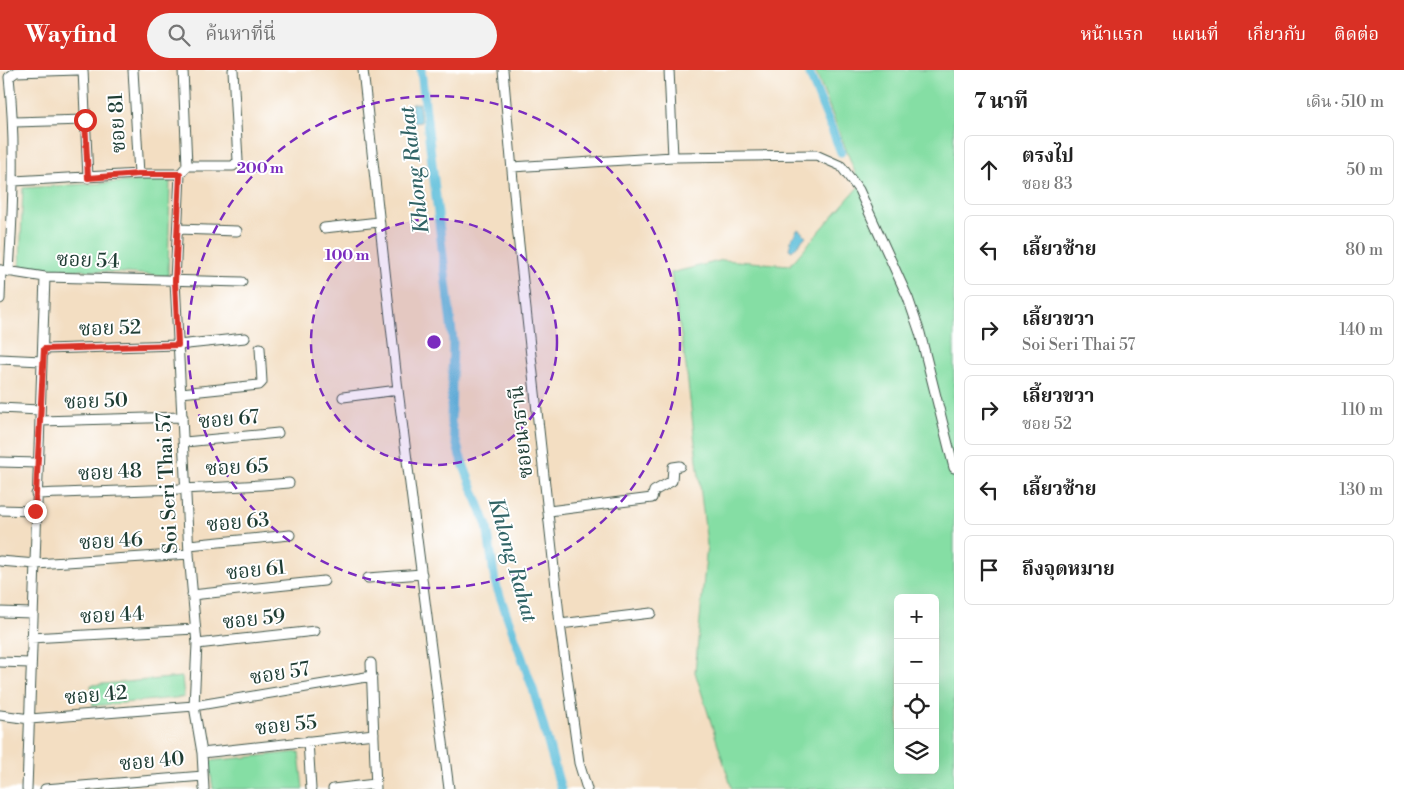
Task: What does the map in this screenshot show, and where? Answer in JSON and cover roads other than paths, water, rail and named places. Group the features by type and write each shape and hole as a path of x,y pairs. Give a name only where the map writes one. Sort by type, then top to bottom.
{"street":[{"path":"0,299 14,181 14,122 9,77 11,74 78,70"},
{"path":"83,70 88,178"},
{"name":"ซอย 81","path":"133,70 138,174"},
{"path":"183,70 188,166"},
{"path":"14,181 138,174 180,174 188,166 233,166 238,161 233,70"},
{"path":"363,70 398,390 449,789"},
{"name":"ซอยนวธานี","path":"503,70 560,624 579,764 587,789"},
{"path":"669,70 673,157"},
{"path":"14,122 85,120"},
{"path":"512,167 673,157 816,155 841,166 859,190 908,298 920,333 954,468"},
{"name":"Soi Seri Thai 57","path":"180,174 175,281 185,442 189,554 197,644 194,706 202,753 204,789"},
{"path":"324,228 379,222"},
{"path":"178,229 237,231"},
{"name":"ซอย 54","path":"3,271 45,277 242,282"},
{"path":"27,789 32,613 36,564 35,511 39,410 44,349 45,277"},
{"name":"ซอย 52","path":"44,349 178,345 245,338"},
{"path":"181,393 259,385 262,382 260,348"},
{"path":"0,359 42,361"},
{"path":"342,397 398,390"},
{"path":"0,408 39,410"},
{"name":"ซอย 50","path":"40,421 183,417"},
{"name":"ซอย 67","path":"185,442 278,434"},
{"path":"0,462 38,463"},
{"path":"549,511 652,498 654,491 672,481 672,467 680,466"},
{"name":"ซอย 65","path":"187,487 231,488 289,483"},
{"name":"ซอย 48","path":"36,494 187,487"},
{"path":"0,510 35,511"},
{"name":"ซอย 63","path":"189,545 290,535"},
{"name":"ซอย 46","path":"0,561 36,564 189,554"},
{"path":"368,578 422,574"},
{"name":"ซอย 61","path":"192,595 324,581"},
{"path":"0,612 32,613"},
{"path":"560,624 651,613"},
{"name":"ซอย 44","path":"31,638 195,629"},
{"name":"ซอย 59","path":"197,644 315,631"},
{"path":"0,662 30,663"},
{"path":"333,789 375,786 371,663"},
{"name":"ซอย 57","path":"194,706 372,676"},
{"name":"ซอย 42","path":"0,715 30,719 194,706"},
{"name":"ซอย 55","path":"202,753 374,734"},
{"path":"308,741 311,789"},
{"name":"ซอย 40","path":"45,789 203,776"}],"water":[{"path":"419,103 421,122 413,123 411,104"},
{"path":"798,229 806,236 792,251 789,249 792,238"}],"waterway":[{"name":"Khlong Rahat","path":"421,70 453,341 451,423 460,456 487,526 495,582 533,689 561,789"},
{"path":"808,70 841,152"}]}
